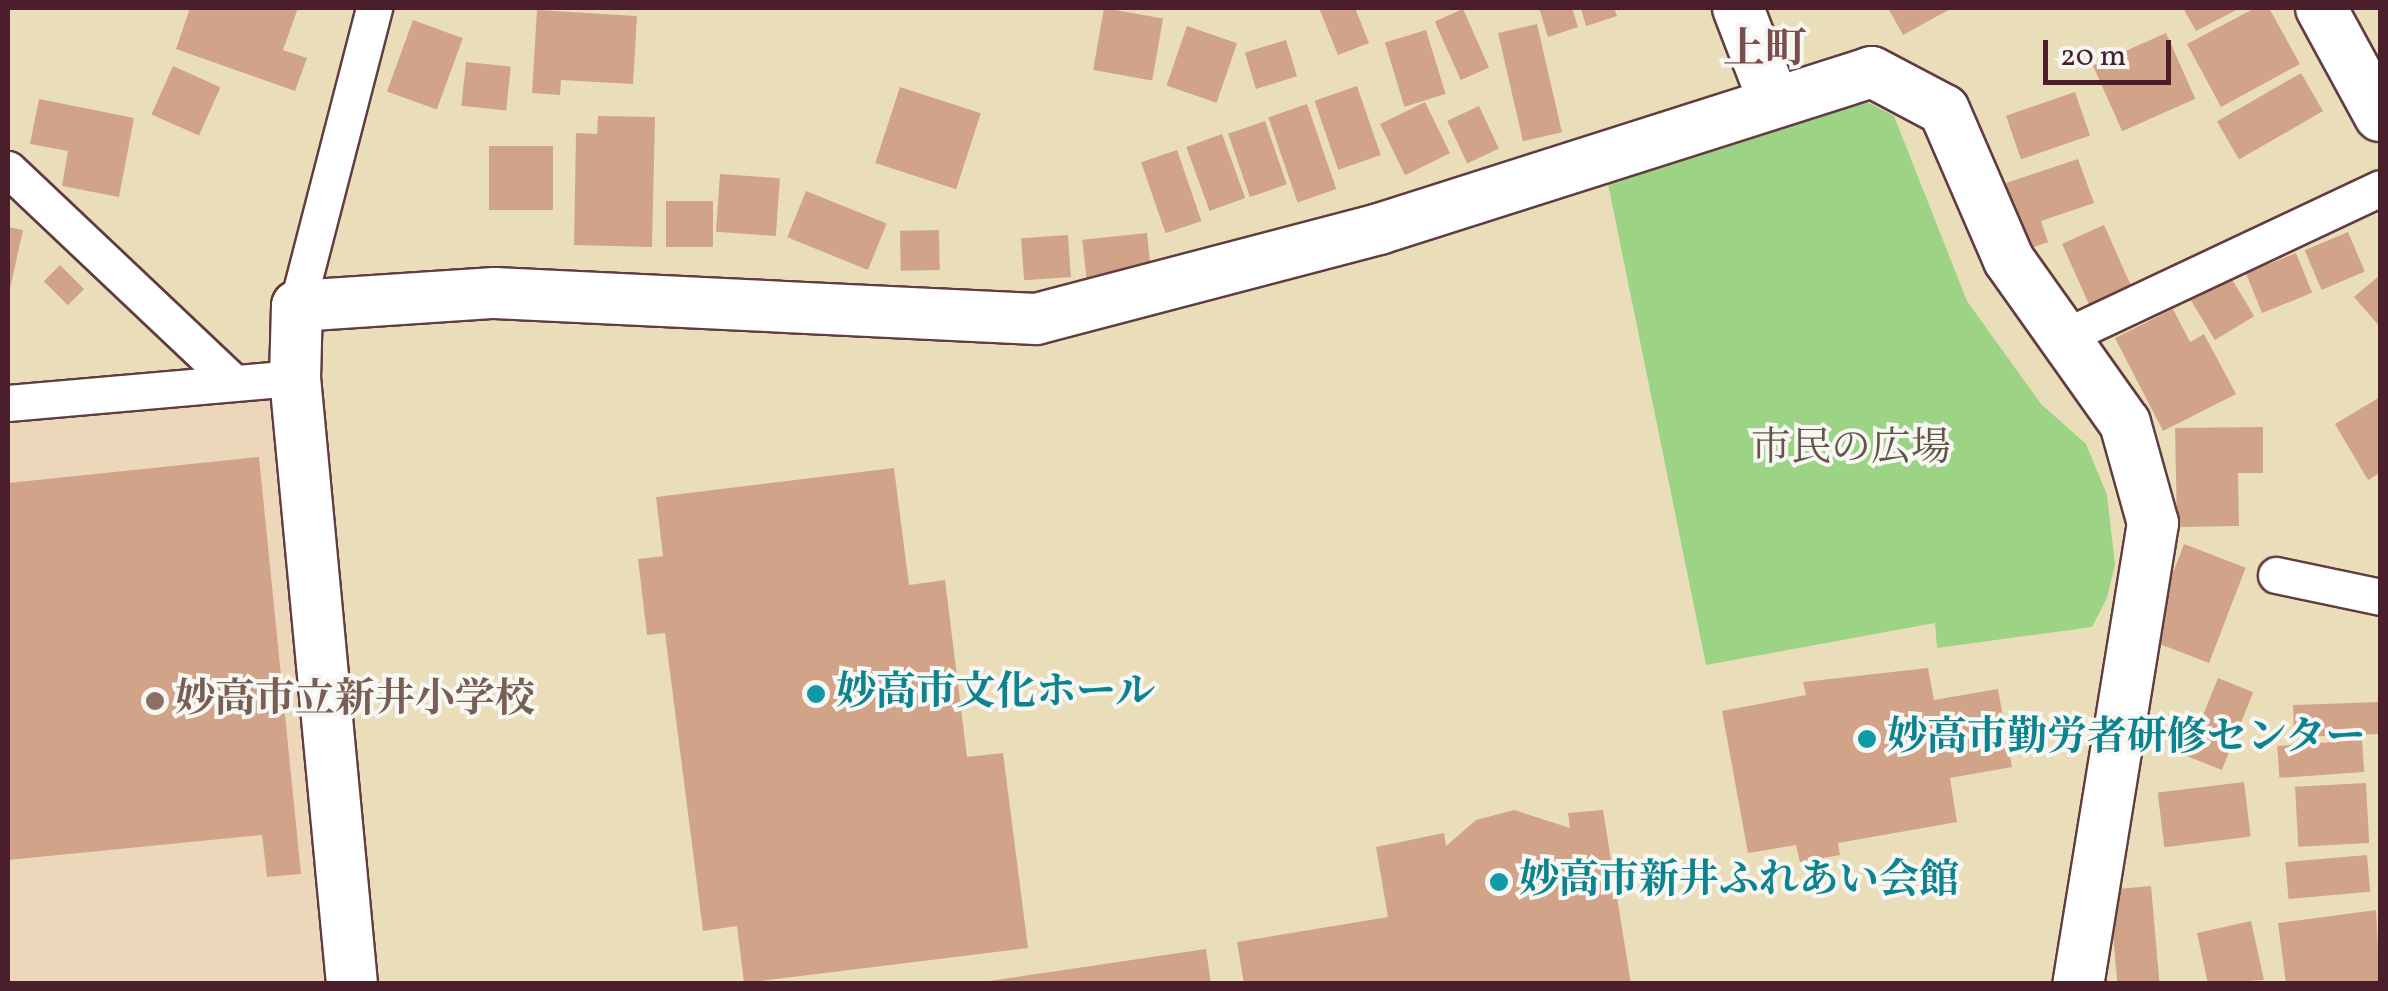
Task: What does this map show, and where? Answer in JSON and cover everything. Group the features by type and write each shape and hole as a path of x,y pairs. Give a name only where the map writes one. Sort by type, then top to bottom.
{"street":[{"path":"352,984 295,378 297,306 374,8"},
{"path":"1738,8 1773,100"},
{"path":"2322,8 2380,116"},
{"path":"297,306 495,293 1036,319 1379,229 1773,100 1872,72 1944,110 2009,260 2125,423 2154,523 2078,984"},
{"path":"8,169 234,384"},
{"path":"2064,337 2380,188"},
{"path":"8,403 295,378"},
{"path":"2276,575 2380,597"}],"shaded area":[{"name":"妙高市立新井小学校","path":"273,393 330,983 8,984 8,418"}],"green space":[{"name":"市民の広場","path":"1863,100 1894,116 1967,301 2041,404 2086,444 2107,495 2115,564 2107,598 2092,627 1937,648 1935,623 1706,665 1606,174"}],"building":[{"path":"190,8 298,8 283,50 307,58 295,91 176,49"},
{"path":"1104,8 1163,18 1152,80 1093,70"},
{"path":"1319,8 1355,8 1369,43 1338,55"},
{"path":"1539,8 1572,8 1578,27 1548,37"},
{"path":"1581,8 1614,8 1617,16 1586,26"},
{"path":"1888,8 1952,8 1903,35"},
{"path":"2183,8 2240,8 2196,31"},
{"path":"2255,8 2269,8 2300,64 2221,107 2187,44"},
{"path":"1463,9 1489,67 1461,80 1435,22"},
{"path":"537,10 637,16 633,84 561,80 560,95 532,93"},
{"path":"413,20 463,38 437,110 387,91"},
{"path":"1537,24 1562,132 1523,141 1498,33"},
{"path":"1187,26 1237,43 1217,103 1166,86"},
{"path":"1426,30 1446,94 1404,107 1385,43"},
{"path":"2166,33 2195,99 2122,131 2093,66"},
{"path":"1286,40 1297,76 1256,89 1245,53"},
{"path":"466,62 511,67 506,110 461,106"},
{"path":"173,66 221,87 199,136 151,114"},
{"path":"2301,73 2323,111 2239,160 2217,122"},
{"path":"1357,86 1381,155 1338,170 1314,101"},
{"path":"900,87 981,113 956,189 875,163"},
{"path":"2075,92 2090,135 2021,159 2006,116"},
{"path":"39,99 134,118 119,197 62,186 68,151 30,144"},
{"path":"1425,102 1450,153 1405,175 1380,124"},
{"path":"1307,104 1336,189 1298,202 1268,117"},
{"path":"1479,106 1499,149 1467,163 1447,121"},
{"path":"598,116 655,117 652,247 574,245 576,133 597,134"},
{"path":"1265,121 1287,184 1250,197 1228,134"},
{"path":"1222,134 1245,198 1210,211 1186,147"},
{"path":"489,146 553,146 553,210 489,210"},
{"path":"1177,150 1201,221 1165,233 1141,162"},
{"path":"2078,159 2094,203 2041,221 2048,242 2020,252 2006,183"},
{"path":"720,174 780,178 776,236 716,232"},
{"path":"806,191 887,224 868,270 787,237"},
{"path":"666,201 713,201 713,247 666,247"},
{"path":"2104,225 2132,289 2090,308 2062,244"},
{"path":"8,227 23,230 9,293 8,293"},
{"path":"939,230 940,270 901,271 900,231"},
{"path":"2348,232 2365,272 2322,290 2305,250"},
{"path":"1147,233 1151,272 1086,279 1082,240"},
{"path":"1068,235 1071,277 1024,280 1021,238"},
{"path":"2296,253 2312,293 2262,313 2246,273"},
{"path":"60,265 84,289 68,305 44,281"},
{"path":"2380,275 2380,327 2354,297"},
{"path":"2230,276 2254,316 2215,340 2191,300"},
{"path":"2173,309 2190,342 2204,334 2236,394 2163,431 2115,338"},
{"path":"2380,397 2380,473 2368,480 2335,424"},
{"path":"2263,427 2263,473 2238,473 2239,526 2177,527 2175,428"},
{"name":"妙高市立新井小学校","path":"259,457 301,874 267,877 262,835 8,860 8,483"},
{"name":"妙高市文化ホール","path":"894,468 909,585 945,580 967,757 1003,753 1028,948 744,983 737,926 703,931 665,633 647,635 638,559 663,556 656,497"},
{"path":"2184,544 2246,568 2209,663 2147,639"},
{"name":"妙高市勤労者研修センター","path":"1928,668 1934,700 1998,689 2012,767 1950,778 1957,822 1838,843 1840,855 1800,862 1796,845 1748,853 1722,711 1806,695 1803,682"},
{"path":"2218,678 2253,692 2222,770 2187,756"},
{"path":"2378,702 2379,734 2294,737 2293,705"},
{"path":"2362,740 2364,772 2279,778 2277,746"},
{"path":"2244,782 2251,837 2164,847 2158,793"},
{"path":"2366,783 2369,843 2298,847 2295,787"},
{"name":"妙高市新井ふれあい会館","path":"1514,810 1570,828 1568,813 1603,810 1631,984 1244,984 1237,942 1388,917 1376,847 1444,833 1446,846 1476,820"},
{"path":"2367,855 2370,892 2289,899 2285,862"},
{"path":"2151,886 2160,984 2117,984 2109,890"},
{"path":"2376,910 2380,984 2286,984 2278,923"},
{"path":"2251,921 2264,980 2208,984 2197,933"},
{"path":"1206,949 1211,984 989,984 989,981"}],"place":[{"name":"妙高市文化ホール","path":"816,694"},
{"name":"妙高市立新井小学校","path":"155,701"},
{"name":"妙高市勤労者研修センター","path":"1867,739"},
{"name":"妙高市新井ふれあい会館","path":"1499,882"}],"district":[{"name":"上町","path":"1765,52"}]}
